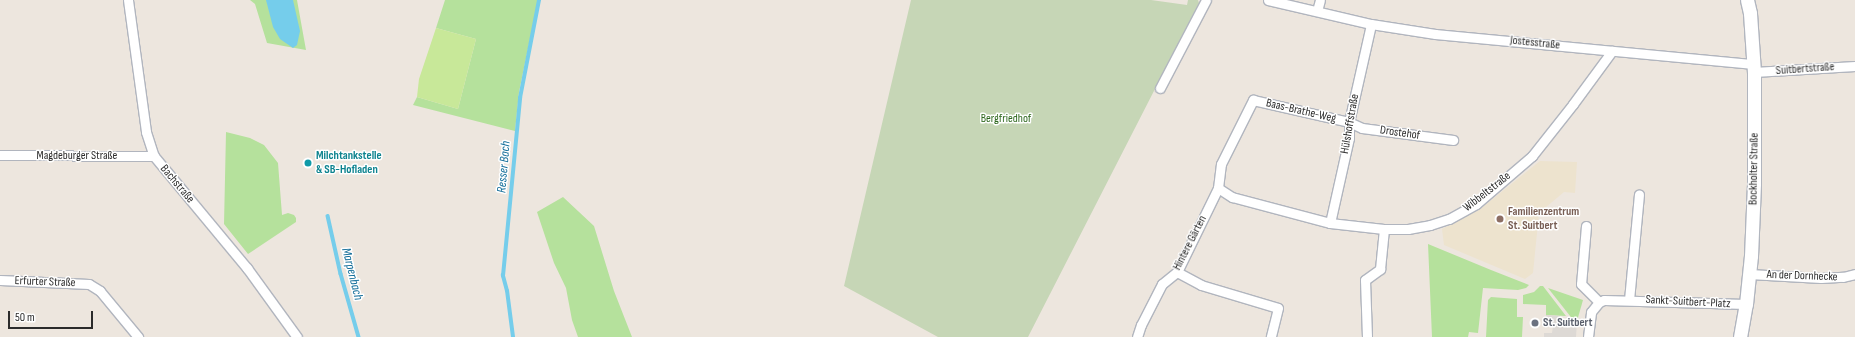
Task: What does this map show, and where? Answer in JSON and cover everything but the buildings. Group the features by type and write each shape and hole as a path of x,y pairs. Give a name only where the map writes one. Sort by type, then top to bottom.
{"street":[{"name":"Bachstraße","path":"128,0 146,132 154,156 247,268 297,337"},
{"path":"1160,88 1206,0"},
{"name":"Jostesstraße","path":"1268,0 1371,24 1435,34 1612,51 1754,68"},
{"path":"1317,11 1320,0"},
{"name":"Bockholter Straße","path":"1740,337 1746,304 1749,274 1754,183 1754,68 1750,13 1747,0"},
{"name":"Hülshoffstraße","path":"1330,223 1349,138 1349,122 1371,24"},
{"name":"Wibbeltstraße","path":"1218,188 1232,197 1330,223 1384,229 1408,229 1430,225 1449,219 1476,204 1532,156 1612,51"},
{"name":"Suitbertstraße","path":"1754,68 1855,66"},
{"name":"Baas-Brathe-Weg","path":"1218,188 1221,164 1253,100 1349,122"},
{"name":"Drostehof","path":"1349,122 1362,128 1453,140"},
{"name":"Magdeburger Straße","path":"0,155 154,156"},
{"name":"Hintere Gärten","path":"1137,337 1141,325 1162,284 1177,272 1218,188"},
{"name":"Sankt-Suitbert-Platz","path":"1629,300 1639,194"},
{"path":"1586,226 1581,284 1593,298 1599,302 1589,318 1588,337"},
{"path":"1367,337 1365,280 1380,269 1384,229"},
{"path":"1177,272 1201,285 1278,308 1271,337"},
{"name":"An der Dornhecke","path":"1749,274 1821,278 1843,278 1855,274"},
{"name":"Erfurter Straße","path":"0,280 89,284 100,291 138,337"},
{"name":"Sankt-Suitbert-Platz","path":"1599,302 1612,299 1746,304"}],"shaded area":[{"name":"Familienzentrum St. Suitbert","path":"1540,161 1577,162 1575,193 1564,192 1539,213 1533,273 1525,279 1444,245 1442,229 1479,210"},
{"path":"1546,315 1560,316 1560,320 1577,321 1576,337 1544,337 1544,333 1552,333 1553,326 1544,325"}],"green space":[{"path":"250,0 297,0 306,50 267,43 255,4"},
{"path":"445,0 538,0 519,92 515,131 413,105 417,97 458,109 476,39 436,28"},
{"name":"Bergfriedhof","path":"911,0 1151,0 1187,5 1188,0 1198,0 1199,3 1028,337 938,337 844,286"},
{"path":"436,28 476,39 458,109 417,97 419,79"},
{"path":"226,132 250,138 264,145 278,163 282,215 288,213 294,215 296,218 296,222 248,254 224,224"},
{"path":"563,197 594,226 614,291 632,337 578,337 572,320 566,288 554,263 537,212"},
{"path":"1428,244 1529,285 1526,288 1518,290 1483,288 1478,333 1469,332 1468,337 1432,337"},
{"path":"1540,286 1543,286 1566,316 1546,315 1546,305 1523,304 1523,295 1534,292"},
{"path":"1548,288 1583,300 1577,321 1574,321"},
{"path":"1491,297 1517,299 1517,317 1523,317 1522,337 1486,337 1488,300"}],"water":[{"path":"266,0 293,0 300,31 297,45 293,48 280,39 273,27"}],"waterway":[{"name":"Resser Bach","path":"513,337 507,291 503,276 520,98 539,0"},
{"name":"Marpenbach","path":"328,216 341,274 359,337"}],"place":[{"name":"Milchtankstelle & SB-Hofladen","path":"308,163"},
{"name":"Familienzentrum St. Suitbert","path":"1500,219"},
{"name":"St. Suitbert","path":"1535,323"}]}
